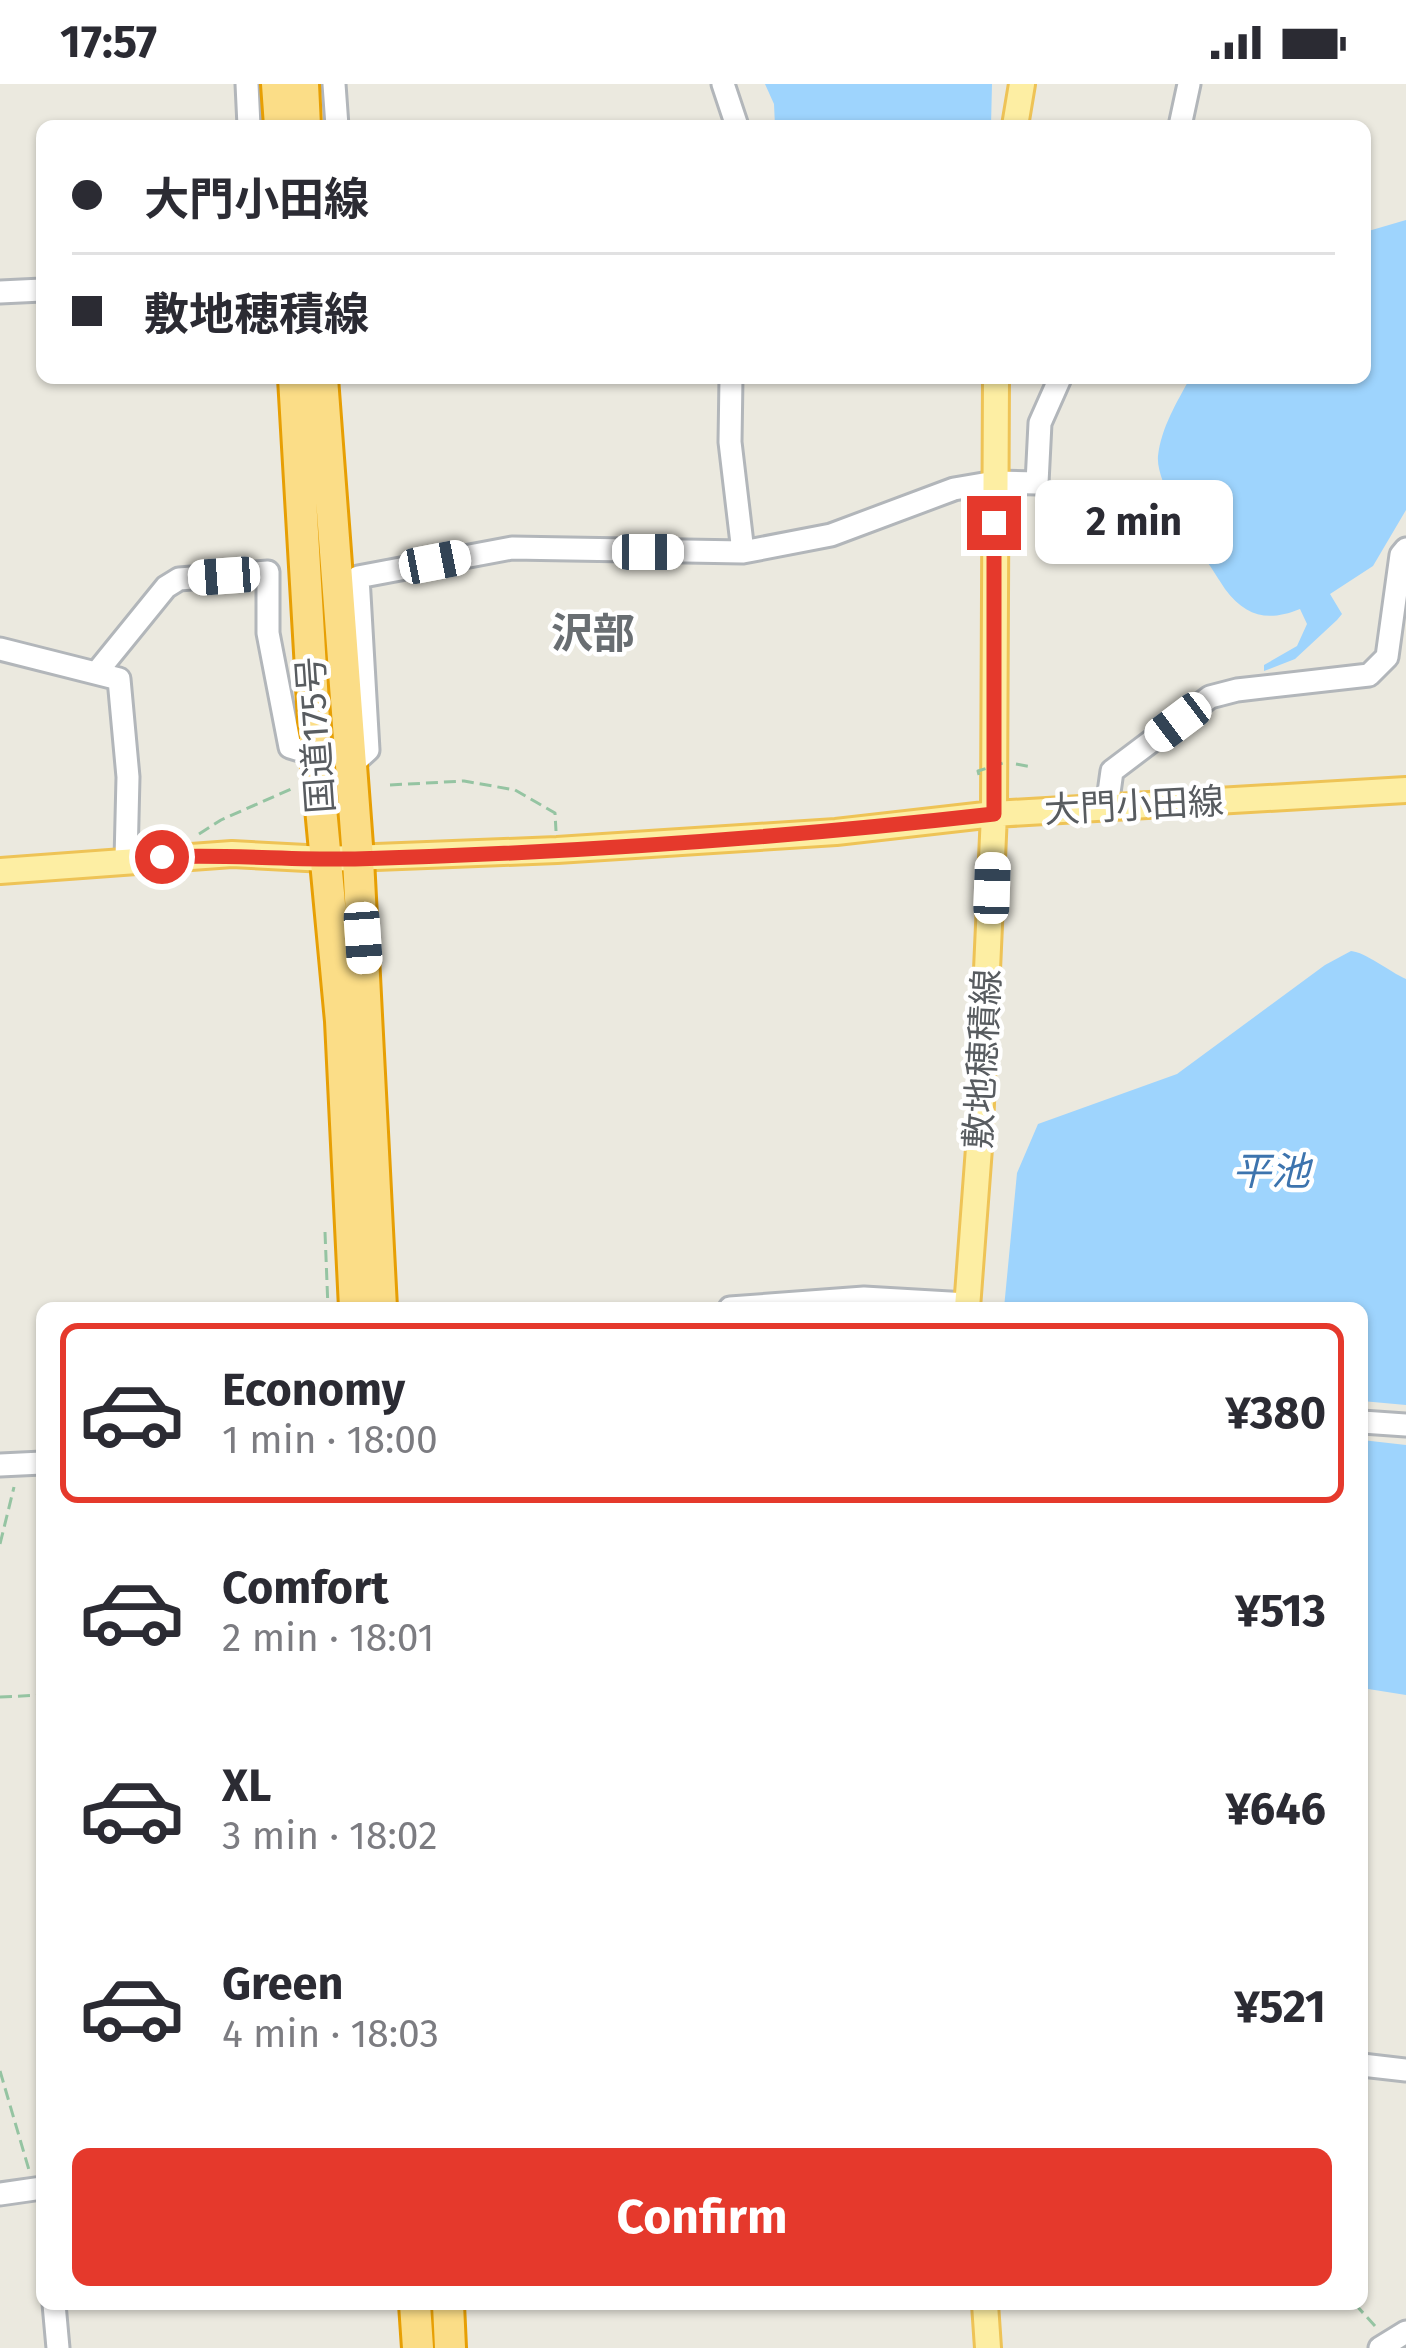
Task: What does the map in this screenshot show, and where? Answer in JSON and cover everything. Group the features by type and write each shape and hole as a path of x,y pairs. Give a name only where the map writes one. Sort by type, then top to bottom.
{"highway":[{"path":"277,84 280,120"},
{"path":"303,84 305,120"},
{"name":"国道175号","path":"294,384 316,754 341,1021 355,1302"},
{"name":"国道175号","path":"322,384 358,859 381,1302"},
{"path":"415,2310 418,2348"},
{"path":"448,2310 450,2348"}],"main road":[{"path":"1016,120 1022,84"},
{"name":"敷地穂積線","path":"967,1302 994,814 996,384"},
{"name":"大門小田線","path":"0,872 232,854 358,859 557,850 836,832 994,814 1406,790"},
{"path":"985,2310 988,2348"}],"street":[{"path":"247,84 249,120"},
{"path":"334,84 337,120"},
{"path":"723,84 735,120"},
{"path":"1181,120 1189,84"},
{"path":"0,292 36,290"},
{"path":"731,384 730,442 742,552"},
{"path":"349,767 368,750 358,577 512,548 742,552 831,535 954,488 1037,483 1040,423 1057,384"},
{"path":"1106,807 1112,771 1210,698 1237,690 1369,676 1387,657 1401,555 1406,549"},
{"path":"97,672 130,627 179,579 268,572 268,633 290,747 316,754"},
{"path":"0,649 119,679 128,777 127,860"},
{"path":"810,1302 864,1298 916,1302"},
{"path":"1368,1422 1406,1425"},
{"path":"1368,2066 1406,2070"},
{"path":"0,2194 36,2189"},
{"path":"55,2310 58,2348"}],"path":[{"path":"979,775 978,771 1006,762 1032,767"},
{"path":"390,785 464,781 515,790 555,813 557,850"},
{"path":"201,832 291,789"},
{"path":"0,1544 14,1491 7,1464"},
{"path":"0,1697 36,1694"},
{"path":"0,2071 36,2186"},
{"path":"1361,2310 1391,2340"}],"water":[{"path":"765,84 992,84 991,120 775,120"},
{"path":"1406,220 1406,510 1373,566 1330,594 1342,614 1337,620 1295,659 1264,671 1264,665 1297,646 1307,624 1300,609 1258,614 1241,606 1225,589 1165,486 1158,456 1162,435 1187,384 1371,384 1371,230"},
{"name":"平池","path":"1351,951 1406,979 1406,1405 1368,1402 1368,1302 1005,1302 1017,1173 1038,1124 1177,1074"},
{"path":"1368,1441 1406,1445 1406,1695 1368,1689"}],"district":[{"name":"沢部","path":"593,634"}],"route":[{"path":"162,857 232,854 358,859 557,850 836,832 994,814 994,523"}]}
